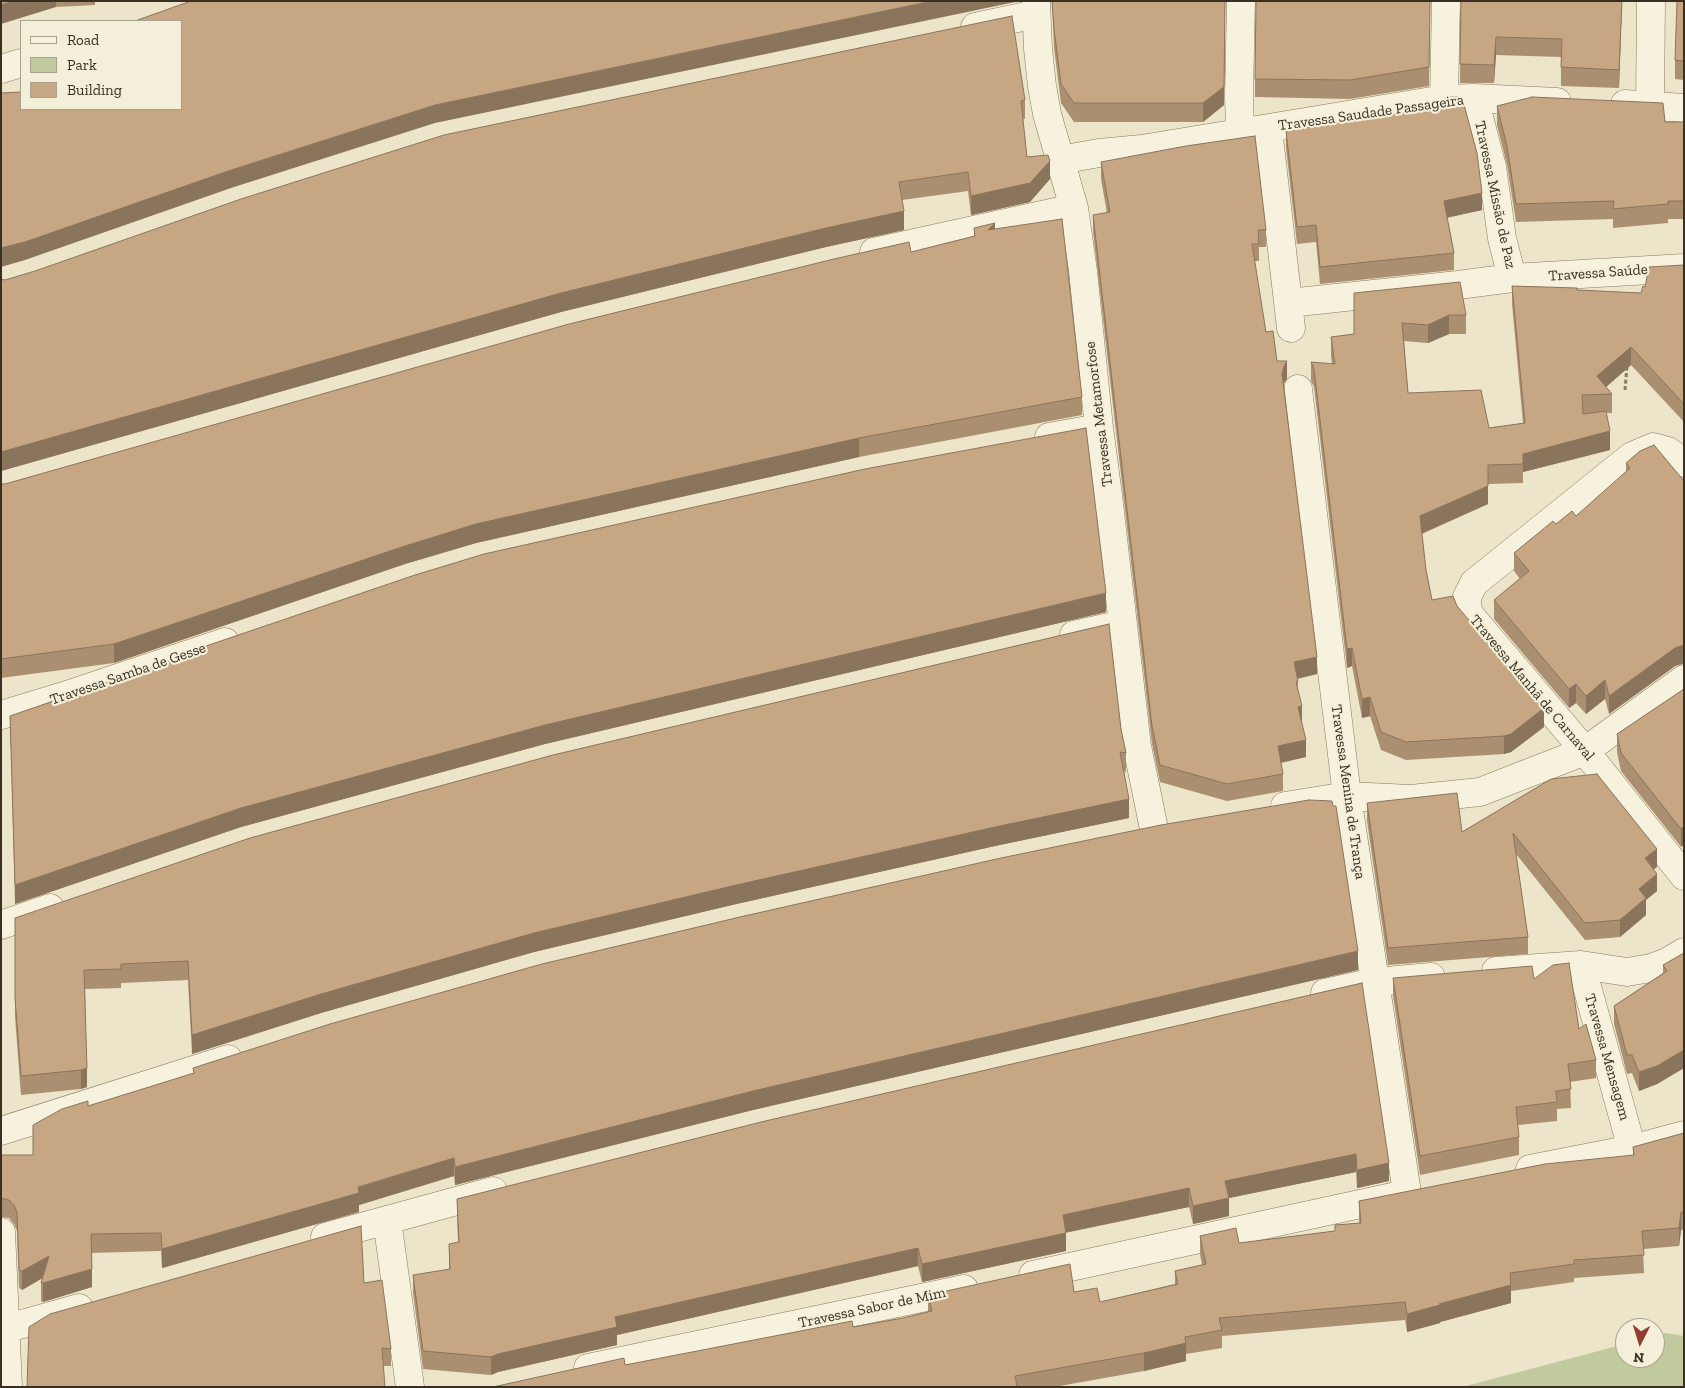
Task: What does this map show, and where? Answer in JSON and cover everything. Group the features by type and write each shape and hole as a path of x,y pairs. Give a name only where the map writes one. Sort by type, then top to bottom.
{"street":[{"path":"1240,134 1241,1"},
{"path":"1444,100 1446,1"},
{"path":"1650,105 1651,1"},
{"path":"948,33 1036,8"},
{"name":"Travessa Metamorfose","path":"1036,8 1042,86 1047,114 1074,208 1083,270 1145,831 1182,824"},
{"path":"1,69 20,63"},
{"name":"Travessa Saudade Passageira","path":"1060,160 1240,134 1444,100 1474,98 1684,108"},
{"name":"Travessa Missão de Paz","path":"1268,129 1290,316 1441,287 1512,278 1502,238 1492,167 1474,98"},
{"path":"850,258 1074,208"},
{"name":"Travessa Saúde","path":"1512,278 1684,268"},
{"name":"Travessa Menina de Trança","path":"1013,1279 1417,1191 1376,982 1347,796 1298,389"},
{"path":"1023,442 1099,428"},
{"name":"Travessa Manhã de Carnaval","path":"1684,463 1668,451 1653,447 1632,456 1474,583 1467,597 1466,605 1469,614 1585,751 1684,876"},
{"path":"1055,640 1123,624"},
{"name":"Travessa Samba de Gesse","path":"1,715 64,696 250,633"},
{"path":"1257,811 1347,796 1411,799 1480,792 1585,751 1684,679"},
{"path":"1,925 76,899"},
{"path":"1298,1000 1376,982 1460,974 1581,965 1627,972 1651,968 1667,962 1684,952"},
{"name":"Travessa Mensagem","path":"1581,965 1632,1149"},
{"path":"1,1131 249,1052"},
{"path":"1505,1174 1632,1149 1684,1136"},
{"path":"306,1243 519,1185"},
{"path":"387,1220 410,1387"},
{"path":"1,1232 3,1330 8,1387"},
{"name":"Travessa Sabor de Mim","path":"569,1372 984,1285"},
{"path":"3,1330 100,1302"}],"path":[{"path":"1625,390 1627,360"}],"green space":[{"path":"1665,1333 1684,1336 1684,1387 1462,1387 1615,1347 1615,1368 1665,1368"}],"building":[{"path":"1,1 13,1 1,5"},
{"path":"191,1 932,1 435,105 231,170 25,242 1,248 1,93 20,92 20,110 182,110 182,20 138,20"},
{"path":"1052,1 1225,1 1224,87 1203,103 1074,103 1061,84"},
{"path":"1256,1 1430,1 1429,67 1350,80 1255,79"},
{"path":"1461,1 1622,1 1619,70 1561,67 1562,39 1496,37 1494,65 1460,64"},
{"path":"1677,1 1684,1 1684,61 1675,60"},
{"path":"1012,16 1025,100 1021,101 1027,157 1048,155 1050,161 1030,183 971,196 968,172 899,182 904,211 826,228 561,293 1,452 1,279 5,280 35,271 241,199 444,135"},
{"path":"1447,97 1462,97 1477,153 1482,193 1444,201 1454,253 1320,267 1316,225 1297,227 1286,131 1447,106"},
{"path":"1532,97 1663,103 1665,122 1684,122 1684,201 1668,201 1668,204 1613,209 1614,201 1516,204 1507,146 1497,106"},
{"path":"1255,136 1266,230 1258,230 1259,244 1252,244 1266,332 1273,331 1277,361 1287,361 1282,374 1317,657 1294,662 1298,681 1296,682 1302,706 1298,707 1306,740 1278,746 1283,774 1227,784 1160,765 1152,726 1093,215 1110,212 1101,162 1186,146"},
{"path":"1062,219 1082,397 859,438 476,524 114,644 1,659 1,484 569,324 909,242 911,252 975,236 974,228 995,223 988,230"},
{"path":"1684,265 1684,404 1631,347 1597,376 1612,394 1582,395 1583,414 1606,411 1610,431 1523,454 1523,464 1488,465 1488,486 1420,516 1426,570 1432,600 1453,596 1457,606 1544,708 1511,734 1504,736 1406,742 1381,732 1370,697 1362,699 1352,648 1347,649 1314,369 1311,362 1335,364 1331,337 1354,334 1354,293 1460,282 1466,315 1449,315 1428,325 1402,323 1408,393 1481,390 1489,428 1525,423 1512,286 1577,288 1577,290 1641,293 1643,286 1645,287 1649,267"},
{"path":"1086,428 1106,593 545,725 241,808 15,885 10,716 207,648 206,646 415,575 484,554 865,469"},
{"path":"1654,445 1684,481 1684,645 1675,648 1609,696 1605,680 1586,696 1576,684 1569,689 1494,600 1529,571 1514,553 1553,521 1556,524 1572,511 1576,516 1630,468 1626,463 1640,451"},
{"path":"1109,624 1121,729 1126,753 1120,752 1129,799 732,886 534,933 321,994 192,1035 188,961 121,964 121,969 84,970 87,1068 21,1076 15,998 15,918 250,838 553,755"},
{"path":"1684,689 1684,826 1681,829 1621,753 1617,734"},
{"path":"1597,774 1657,849 1645,858 1657,874 1639,889 1646,898 1620,920 1585,923 1513,833 1528,937 1388,948 1367,803 1457,793 1462,832 1551,779"},
{"path":"1309,800 1332,801 1333,806 1336,806 1358,951 753,1091 455,1167 454,1158 358,1187 359,1193 162,1249 161,1233 91,1234 92,1269 41,1283 49,1256 22,1271 19,1270 17,1212 9,1200 1,1198 1,1155 33,1155 33,1125 62,1109 88,1101 88,1106 194,1073 193,1068 330,1024 542,964 1001,858 1161,825"},
{"path":"1684,953 1684,1050 1657,1066 1639,1072 1632,1055 1627,1055 1614,1006 1667,971 1663,965"},
{"path":"1569,963 1579,1029 1586,1024 1596,1060 1568,1064 1571,1089 1556,1091 1557,1102 1516,1107 1519,1137 1420,1156 1393,978 1532,966 1534,979 1553,965"},
{"path":"1362,983 1389,1163 1357,1170 1356,1154 1225,1181 1229,1198 1193,1206 1189,1188 1063,1215 1066,1233 922,1264 918,1248 615,1317 617,1327 491,1357 423,1351 413,1275 450,1269 449,1244 459,1242 457,1199 761,1122"},
{"path":"1684,1133 1684,1212 1681,1212 1679,1228 1642,1231 1644,1255 1574,1260 1574,1264 1510,1273 1511,1285 1407,1314 1405,1302 1219,1318 1222,1330 1185,1337 1186,1343 1144,1353 1015,1376 1017,1387 493,1387 624,1358 625,1365 852,1321 853,1327 903,1318 932,1311 928,1295 1070,1264 1074,1292 1097,1288 1100,1302 1178,1284 1175,1271 1206,1264 1200,1236 1236,1228 1239,1243 1335,1231 1335,1225 1361,1223 1359,1201 1545,1164 1634,1155 1633,1147"},
{"path":"361,1226 364,1283 382,1280 391,1349 382,1348 385,1387 27,1387 29,1327 50,1314"}]}
